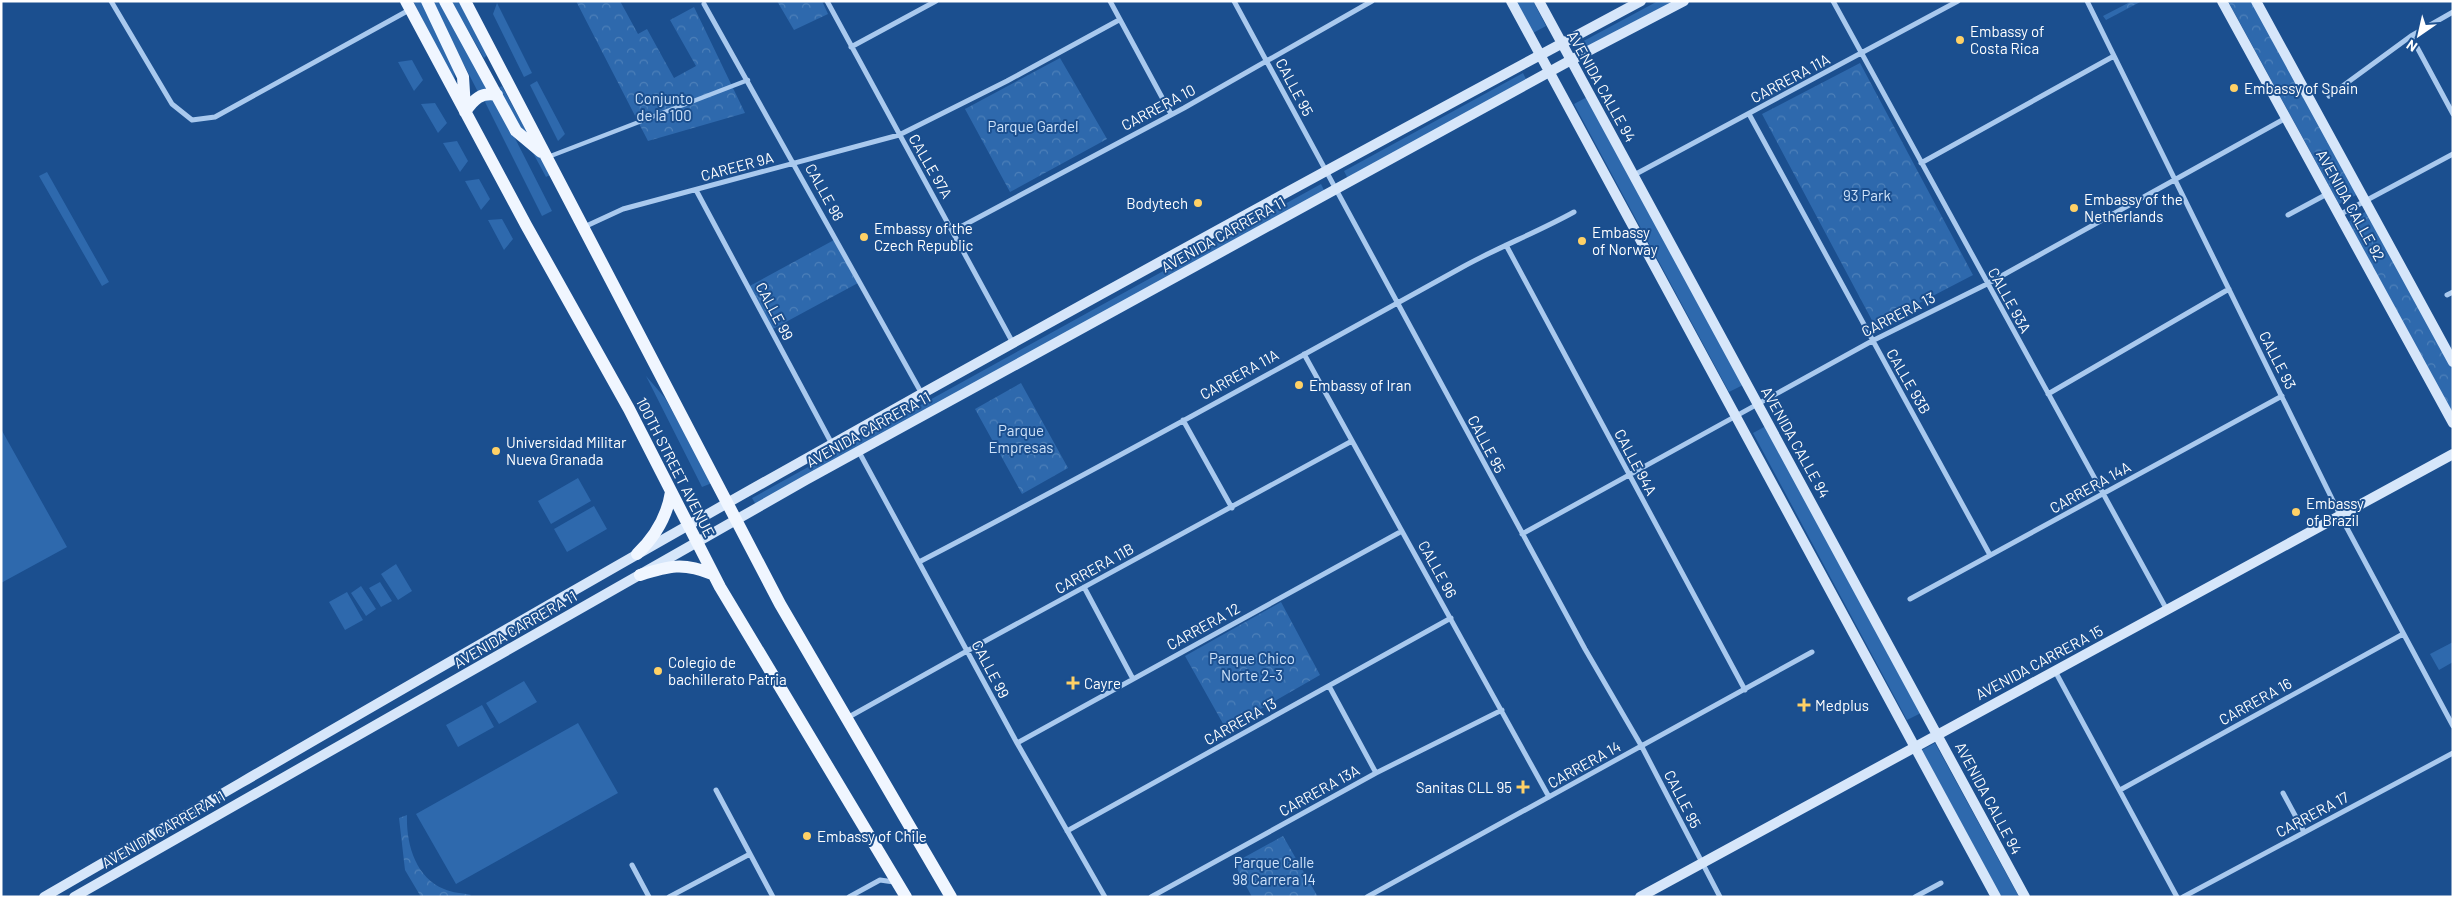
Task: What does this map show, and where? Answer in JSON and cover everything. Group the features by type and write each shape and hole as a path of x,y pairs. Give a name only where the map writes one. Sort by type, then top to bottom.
{"main road":[{"name":"100TH STREET AVENUE","path":"426,1 463,77 466,112"},
{"name":"100TH STREET AVENUE","path":"445,1 516,131 547,157"},
{"name":"100TH STREET AVENUE","path":"465,1 780,604 916,834"},
{"path":"1511,1 1916,746 1996,897"},
{"name":"AVENIDA CALLE 94","path":"1539,1 2026,897"},
{"name":"AVENIDA CARRERA 11","path":"44,897 638,554 1012,343 1641,1"},
{"name":"AVENIDA CARRERA 11","path":"74,897 736,519 1571,60 1684,1"},
{"name":"AVENIDA CALLE 92","path":"2222,1 2453,423"},
{"name":"AVENIDA CALLE 92","path":"2256,1 2453,362"},
{"name":"100TH STREET AVENUE","path":"408,5 629,410 712,574 906,897"},
{"path":"482,68 507,80"},
{"path":"466,112 472,102 483,94 497,95"},
{"name":"AVENIDA CARRERA 15","path":"1640,897 2453,454"},
{"path":"638,554 648,544 660,526 667,511 671,492"},
{"path":"640,575 681,565 690,566 712,574"},
{"path":"916,834 952,897"},
{"path":"916,834 956,897"}],"street":[{"path":"111,1 172,104 192,120 215,117 408,5"},
{"name":"CALLE 97A","path":"827,1 1012,343"},
{"path":"851,47 936,1"},
{"path":"1110,1 1171,114"},
{"name":"CALLE 95","path":"1234,1 1522,534 1585,649 1642,747 1720,897"},
{"name":"CARRERA 10","path":"953,231 1171,114 1372,1"},
{"name":"CALLE 93A","path":"1833,1 2167,610"},
{"name":"CARRERA 11A","path":"1634,176 1958,1"},
{"name":"CALLE 93","path":"2087,1 2341,516 2453,726"},
{"name":"CALLE 98","path":"704,4 922,394"},
{"path":"2329,96 2411,36 2453,12"},
{"name":"CAREER 9A","path":"584,227 612,213 899,135 1007,82 1119,20"},
{"path":"2411,36 2453,114"},
{"path":"1921,163 2114,56"},
{"path":"547,157 748,80"},
{"name":"CALLE 93B","path":"1749,114 1990,556"},
{"name":"CARRERA 13","path":"1522,534 1872,341 1987,284 2286,118"},
{"path":"2339,215 2453,154"},
{"name":"CALLE 99","path":"696,190 832,444"},
{"path":"2288,215 2327,194"},
{"name":"CARRERA 11A","path":"919,562 1066,486 1183,420 1506,245 1540,231 1574,212"},
{"name":"CALLE 94A","path":"1506,245 1745,690"},
{"path":"2048,394 2229,289"},
{"name":"CALLE 96","path":"1304,354 1549,797"},
{"name":"CARRERA 14A","path":"1910,599 2282,396"},
{"path":"1183,420 1232,508"},
{"name":"CARRERA 11B","path":"848,718 1352,441"},
{"name":"CALLE 99","path":"858,452 1017,743 1105,897"},
{"name":"CARRERA 12","path":"1017,743 1402,531"},
{"path":"1084,587 1133,679"},
{"name":"CARRERA 13","path":"1067,831 1451,618"},
{"name":"CARRERA 16","path":"2120,790 2404,634"},
{"name":"CARRERA 14","path":"1367,897 1812,652"},
{"path":"2055,671 2177,897"},
{"path":"1329,686 1376,773"},
{"name":"CARRERA 13A","path":"1151,897 1376,773 1502,710"},
{"name":"CARRERA 17","path":"2183,897 2453,753"},
{"path":"716,790 773,897"},
{"path":"2283,793 2304,832"},
{"path":"669,897 750,854"},
{"path":"632,865 649,897"},
{"path":"880,880 894,878"},
{"path":"849,897 880,880 894,878"},
{"path":"1915,897 1941,883"}],"green space":[{"path":"413,1 422,1 454,68 455,82"},
{"path":"431,1 442,1 487,88 478,92"},
{"path":"451,1 459,1 487,55 484,58"},
{"name":"Conjunto de la 100","path":"576,1 620,1 638,34 647,29 674,78 696,66 670,20 694,7 745,113 648,141"},
{"path":"777,1 822,1 828,14 794,30"},
{"path":"1516,1 1533,1 1546,26 1533,33"},
{"path":"1658,1 1676,1 1582,51 1578,44"},
{"path":"2132,1 2142,1 2106,20 2103,16"},
{"path":"2228,1 2252,1 2358,194 2339,204"},
{"path":"497,3 532,73 524,77 493,14"},
{"name":"Parque Gardel","path":"1060,58 1107,139 1010,192 965,109"},
{"path":"412,60 423,80 414,91 398,62"},
{"name":"93 Park","path":"1860,63 1973,275 1875,326 1762,114"},
{"path":"1523,73 1527,81 1348,179 1344,171"},
{"path":"537,81 565,134 558,141 530,85"},
{"path":"502,86 550,175 546,177 498,88"},
{"path":"494,97 552,211 542,216 484,100"},
{"path":"1587,97 1743,385 1729,392 1574,104"},
{"path":"435,103 447,123 438,133 421,104"},
{"path":"457,141 468,161 460,172 443,143"},
{"path":"47,172 109,282 102,286 39,176"},
{"path":"479,179 490,199 481,210 465,181"},
{"path":"1321,184 1325,192 756,505 752,498"},
{"path":"2367,211 2453,369 2453,414 2348,222"},
{"path":"502,219 513,239 504,250 488,220"},
{"path":"834,240 858,283 771,330 746,288"},
{"path":"646,376 665,398 712,483 702,487"},
{"name":"Parque Empresas","path":"1021,383 1068,468 1022,494 975,409"},
{"path":"1766,426 1921,713 1907,720 1753,433"},
{"path":"1,429 67,547 1,583"},
{"path":"578,478 591,501 551,524 538,501"},
{"path":"594,506 607,529 567,552 554,529"},
{"path":"396,564 412,591 398,600 381,574"},
{"path":"380,582 392,601 381,607 369,588"},
{"path":"361,586 376,609 366,616 351,593"},
{"path":"347,592 363,620 345,630 329,602"},
{"name":"Parque Chico Norte 2-3","path":"1281,602 1320,675 1226,729 1185,656"},
{"path":"2453,642 2453,662 2439,670 2430,654"},
{"path":"524,681 537,702 499,724 486,703"},
{"path":"482,705 494,727 458,747 446,725"},
{"path":"578,723 618,793 456,884 416,814"},
{"path":"1935,743 2019,897 2001,897 1922,750"},
{"path":"407,815 408,837 419,868 434,884 447,890 471,895 469,897 421,897 405,870 399,818"},
{"name":"Parque Calle 98 Carrera 14","path":"1283,836 1318,897 1252,897 1234,863"}],"place":[{"name":"Embassy of Costa Rica","path":"1960,40"},
{"name":"Embassy of Spain","path":"2234,88"},
{"name":"Bodytech","path":"1198,203"},
{"name":"Embassy of the Netherlands","path":"2074,208"},
{"name":"Embassy of the Czech Republic","path":"864,237"},
{"name":"Embassy of Norway","path":"1582,241"},
{"name":"Embassy of Iran","path":"1299,385"},
{"name":"Universidad Militar Nueva Granada","path":"496,451"},
{"name":"Embassy of Brazil","path":"2296,512"},
{"name":"Colegio de bachillerato Patria","path":"658,671"},
{"name":"Cayre","path":"1073,683"},
{"name":"Medplus","path":"1804,705"},
{"name":"Sanitas CLL 95","path":"1523,787"},
{"name":"Embassy of Chile","path":"807,836"}]}
